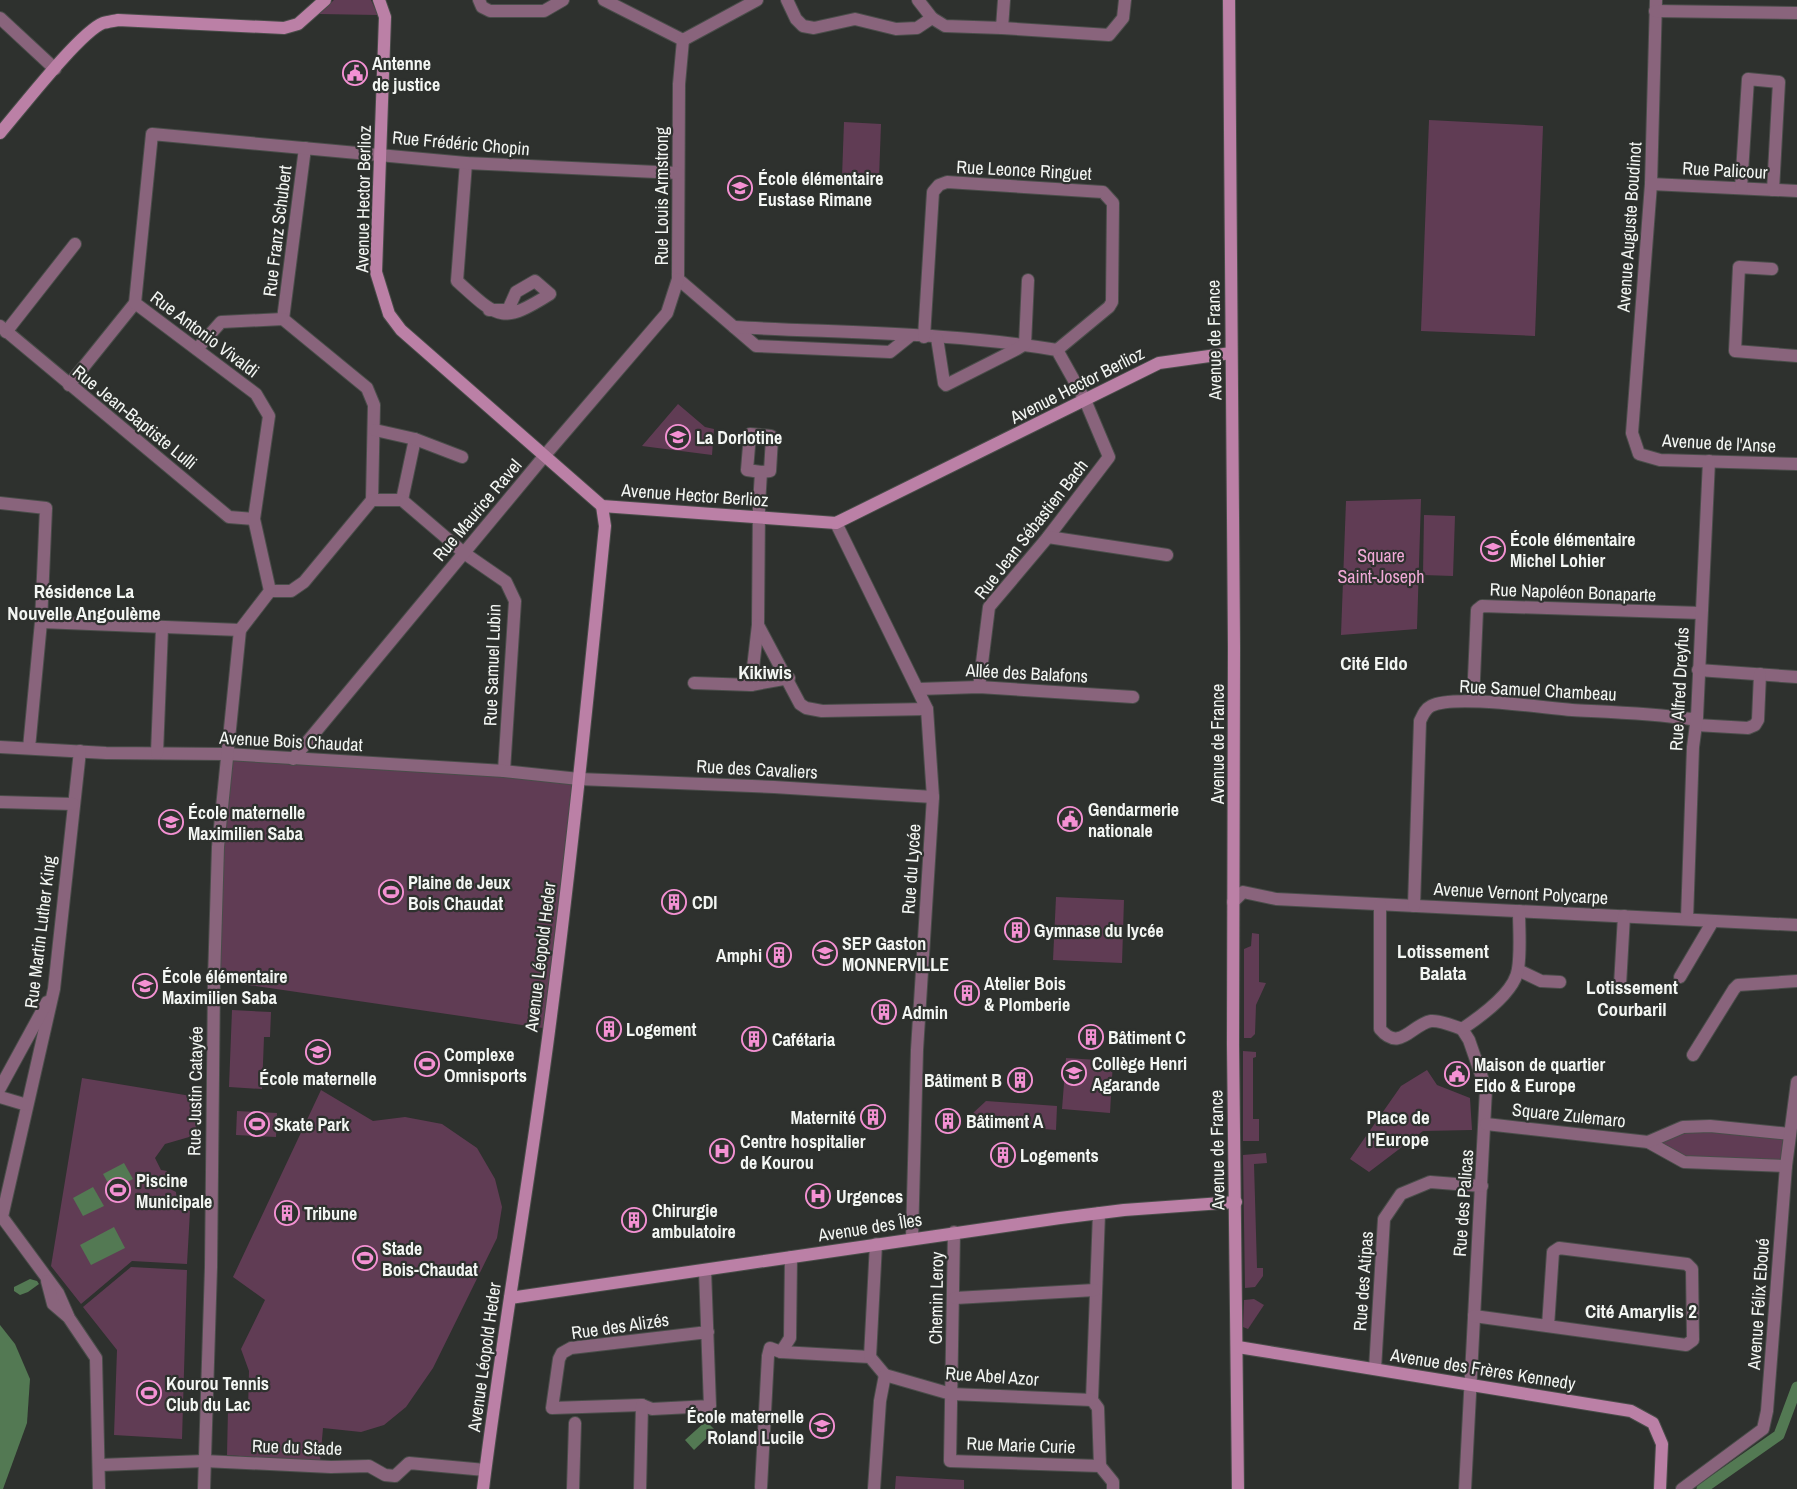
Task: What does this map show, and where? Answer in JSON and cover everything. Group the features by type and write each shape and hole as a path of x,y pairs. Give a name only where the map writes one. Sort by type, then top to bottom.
{"street":[{"path":"0,133 55,69 90,32 102,24 118,20 284,28 298,24 325,0"},
{"name":"Avenue Hector Berlioz","path":"379,0 385,17 382,154 376,272 389,314 401,330 546,454 602,506 836,523 1160,363 1231,353"},
{"path":"479,0 482,7 490,11 544,12 563,0"},
{"path":"604,0 683,40 740,4 757,0"},
{"path":"787,0 796,19 803,26 814,28 855,19 896,29 916,28 932,18"},
{"path":"918,0 932,18 945,26 1109,35 1123,18 1125,0"},
{"path":"1002,28 1004,0"},
{"name":"Avenue de France","path":"1229,0 1231,353 1238,888 1233,902 1238,1489"},
{"path":"1656,6 1759,6 1797,13"},
{"name":"Avenue Auguste Boudinot","path":"1639,454 1632,433 1651,184 1656,6"},
{"path":"0,18 55,69"},
{"name":"Rue Louis Armstrong","path":"683,40 679,84 678,280 756,346 890,352 910,336"},
{"path":"1741,188 1748,79 1779,82 1772,190"},
{"name":"Rue Frédéric Chopin","path":"152,134 466,163 678,173"},
{"name":"Rue Antonio Vivaldi","path":"152,134 135,303 256,394 270,416 254,519 270,591"},
{"name":"Rue Franz Schubert","path":"284,318 305,148"},
{"path":"466,163 457,281 489,310"},
{"name":"Rue Leonce Ringuet","path":"924,337 933,192 939,185 947,182 1103,192 1113,203 1112,302 1109,307 1057,350"},
{"name":"Rue Palicour","path":"1651,184 1797,191"},
{"path":"3,329 75,244"},
{"path":"1772,269 1738,267 1735,351 1797,356"},
{"name":"Rue Maurice Ravel","path":"293,759 546,454 667,313 678,280"},
{"path":"1025,344 1028,280"},
{"path":"69,385 135,303"},
{"path":"197,350 221,322 284,318 367,388 374,405 375,430 372,500 304,582 291,591 270,591 240,630 227,754"},
{"path":"734,327 1025,344 1057,350 1084,400"},
{"name":"Rue Jean-Baptiste Lulli","path":"3,329 229,517 254,519"},
{"path":"938,338 944,383 946,385 1025,344"},
{"name":"Rue Jean Sébastien Bach","path":"979,687 989,607 1048,537 1108,459 1108,454 1084,400"},
{"path":"375,430 415,439 462,458"},
{"path":"372,500 402,500 415,439"},
{"name":"Avenue de l'Anse","path":"1639,454 1660,460 1797,464"},
{"name":"Rue Alfred Dreyfus","path":"1687,919 1709,461"},
{"path":"751,685 758,625 761,472"},
{"name":"Rue Samuel Lubin","path":"402,500 464,553 506,582 515,601 504,771"},
{"path":"0,503 46,508 41,622 29,748"},
{"name":"Avenue Léopold Heder","path":"483,1489 503,1332 510,1298 550,1029 579,778 605,526 602,506"},
{"name":"Rue du Lycée","path":"836,523 927,709 934,797 918,1050 912,1238"},
{"path":"1048,537 1167,555"},
{"name":"Rue Napoléon Bonaparte","path":"1473,701 1477,610 1482,606 1701,613"},
{"path":"41,622 240,630"},
{"path":"758,625 789,678 800,704 806,708 822,711 927,709"},
{"path":"157,752 162,628"},
{"path":"1698,670 1797,677"},
{"name":"Rue Samuel Chambeau","path":"1414,906 1420,721 1431,706 1473,701 1573,710 1650,713 1748,728 1755,725 1758,720 1760,674"},
{"path":"694,683 751,685 789,678"},
{"name":"Allée des Balafons","path":"918,689 979,687 1133,697"},
{"name":"Avenue Bois Chaudat","path":"0,747 80,751 227,754 504,771 579,778"},
{"name":"Rue Martin Luther King","path":"80,751 54,989 1,1213 3,1221 46,1278 53,1304 69,1318 97,1362 99,1489"},
{"name":"Rue Justin Catayée","path":"204,1489 211,1267 214,944 218,846 227,754"},
{"name":"Rue des Cavaliers","path":"579,778 934,797"},
{"path":"0,802 73,804"},
{"name":"Avenue Vernont Polycarpe","path":"1238,888 1276,899 1797,925"},
{"path":"1380,904 1380,1029 1386,1036 1394,1038 1405,1036 1426,1022 1434,1021 1462,1029 1488,1011 1511,984 1518,970 1520,911"},
{"path":"1620,985 1624,916"},
{"path":"1680,977 1713,921"},
{"path":"1518,970 1540,981 1560,982"},
{"path":"1693,1055 1734,988 1738,985 1797,981"},
{"path":"0,1088 54,989"},
{"name":"Rue des Palicas","path":"1462,1029 1486,1089 1486,1124 1474,1316 1468,1489"},
{"name":"Avenue Félix Eboué","path":"1682,1489 1763,1429 1767,1411 1786,1166 1797,1082"},
{"path":"0,1097 27,1105"},
{"name":"Square Zulemaro","path":"1486,1124 1648,1142 1684,1162 1786,1166"},
{"name":"Square Zulemaro","path":"1648,1142 1683,1128 1692,1127 1710,1126 1790,1134"},
{"name":"Rue des Atipas","path":"1374,1370 1384,1219 1401,1194 1430,1182 1482,1186"},
{"name":"Avenue des Îles","path":"510,1298 954,1232 1099,1213 1236,1202"},
{"path":"1099,1213 1092,1400 1098,1408 1100,1466"},
{"name":"Chemin Leroy","path":"951,1394 955,1298 954,1232"},
{"path":"874,1489 880,1401 885,1375 870,1357 876,1244"},
{"path":"1474,1316 1686,1346 1693,1340 1692,1269 1687,1264 1559,1248 1554,1252 1548,1326"},
{"path":"782,1352 790,1338 790,1257"},
{"path":"640,1489 642,1405 652,1409 710,1406 705,1270"},
{"path":"955,1298 1095,1290"},
{"name":"Rue des Alizés","path":"642,1405 552,1408 559,1359 562,1353 571,1348 708,1332"},
{"name":"Avenue des Frères Kennedy","path":"1238,1347 1374,1370 1471,1383 1631,1411 1653,1423 1662,1444 1660,1489"},
{"path":"761,1488 770,1348 782,1352 870,1357"},
{"name":"Rue Abel Azor","path":"885,1375 951,1394 1092,1400"},
{"name":"Rue Marie Curie","path":"951,1394 950,1461 1100,1466 1114,1482 1113,1489"},
{"path":"574,1489 575,1423"},
{"name":"Rue du Stade","path":"100,1465 204,1461 331,1467 369,1466 384,1475 395,1476 409,1463 486,1470"}],"green space":[{"path":"334,0 371,0 378,15 319,14"},
{"path":"1429,120 1543,126 1535,336 1421,331"},
{"path":"844,122 881,124 879,178 842,177"},
{"path":"678,404 705,427 714,429 712,455 642,446"},
{"name":"Square Saint-Joseph","path":"1421,499 1417,629 1341,635 1346,501"},
{"path":"1424,515 1455,516 1453,576 1423,575"},
{"name":"Plaine de Jeux Bois Chaudat","path":"227,754 579,779 550,1029 214,980"},
{"path":"1056,897 1124,900 1122,963 1053,960"},
{"path":"1252,933 1259,934 1259,982 1266,983 1256,1005 1255,1034 1251,1038 1244,1038 1244,949 1251,946"},
{"path":"232,1010 271,1012 270,1037 264,1037 262,1089 229,1087"},
{"path":"1243,1051 1256,1052 1256,1057 1253,1058 1253,1119 1259,1119 1259,1141 1243,1141"},
{"path":"1066,1058 1113,1061 1110,1113 1062,1109"},
{"path":"1427,1070 1437,1085 1470,1098 1472,1130 1423,1131 1369,1172 1350,1159 1401,1086"},
{"name":"Piscine Municipale","path":"82,1078 197,1097 196,1135 165,1144 155,1158 161,1170 167,1171 163,1182 168,1188 176,1192 177,1203 190,1211 187,1264 132,1261 81,1304 51,1266"},
{"name":"Stade Bois-Chaudat","path":"321,1090 373,1121 405,1117 442,1124 477,1148 495,1179 502,1207 497,1238 433,1368 406,1407 384,1425 361,1432 323,1428 320,1462 227,1455 228,1409 248,1409 249,1371 241,1349 265,1300 233,1277"},
{"path":"986,1101 1057,1106 1056,1130 972,1123 972,1114"},
{"name":"Skate Park","path":"237,1111 277,1113 276,1137 236,1135"},
{"path":"1683,1127 1790,1134 1786,1166 1684,1162 1648,1142"},
{"path":"1266,1153 1267,1163 1254,1164 1257,1268 1263,1268 1263,1276 1255,1287 1245,1288 1243,1155"},
{"name":"Kourou Tennis Club du Lac","path":"131,1267 187,1270 182,1439 114,1435 117,1350 83,1307"},
{"path":"1254,1299 1264,1305 1248,1329 1243,1327 1244,1300"},
{"path":"896,1476 964,1480 964,1489 895,1489"}],"shaded area":[{"path":"124,1163 133,1179 112,1190 103,1174"},
{"path":"93,1187 104,1206 83,1216 73,1198"},
{"path":"114,1227 125,1248 91,1265 80,1245"},
{"path":"30,1279 37,1281 39,1284 20,1295 14,1291 14,1287"},
{"path":"0,1325 15,1344 30,1379 27,1423 3,1489 0,1489"},
{"path":"706,1421 715,1430 694,1450 685,1440"}],"waterway":[{"path":"1702,1489 1779,1435 1797,1387"}],"place":[{"name":"Antenne de justice","path":"355,73"},
{"name":"École élémentaire Eustase Rimane","path":"740,188"},
{"name":"La Dorlotine","path":"678,437"},
{"name":"École élémentaire Michel Lohier","path":"1493,549"},
{"name":"Gendarmerie nationale","path":"1070,819"},
{"name":"École maternelle Maximilien Saba","path":"171,822"},
{"name":"Plaine de Jeux Bois Chaudat","path":"391,892"},
{"name":"CDI","path":"674,902"},
{"name":"Gymnase du lycée","path":"1017,930"},
{"name":"SEP Gaston MONNERVILLE","path":"825,953"},
{"name":"Amphi","path":"779,955"},
{"name":"École élémentaire Maximilien Saba","path":"145,986"},
{"name":"Atelier Bois & Plomberie","path":"967,993"},
{"name":"Admin","path":"884,1012"},
{"name":"Logement","path":"609,1029"},
{"name":"Bâtiment C","path":"1091,1037"},
{"name":"Cafétaria","path":"754,1039"},
{"name":"École maternelle","path":"318,1052"},
{"name":"Complexe Omnisports","path":"427,1064"},
{"name":"Collège Henri Agarande","path":"1074,1073"},
{"name":"Maison de quartier Eldo & Europe","path":"1457,1074"},
{"name":"Bâtiment B","path":"1020,1080"},
{"name":"Maternité","path":"873,1117"},
{"name":"Bâtiment A","path":"948,1121"},
{"name":"Skate Park","path":"257,1124"},
{"name":"Centre hospitalier de Kourou","path":"722,1151"},
{"name":"Logements","path":"1003,1155"},
{"name":"Piscine Municipale","path":"118,1190"},
{"name":"Urgences","path":"818,1196"},
{"name":"Tribune","path":"287,1213"},
{"name":"Chirurgie ambulatoire","path":"634,1220"},
{"name":"Stade Bois-Chaudat","path":"365,1258"},
{"name":"Kourou Tennis Club du Lac","path":"149,1393"},
{"name":"École maternelle Roland Lucile","path":"822,1426"}],"district":[{"name":"Résidence La Nouvelle Angoulème","path":"84,602"},
{"name":"Cité Eldo","path":"1374,663"},
{"name":"Kikiwis","path":"765,672"},
{"name":"Lotissement Balata","path":"1443,962"},
{"name":"Lotissement Courbaril","path":"1632,998"},
{"name":"Place de l'Europe","path":"1398,1128"},
{"name":"Cité Amarylis 2","path":"1641,1311"}]}
